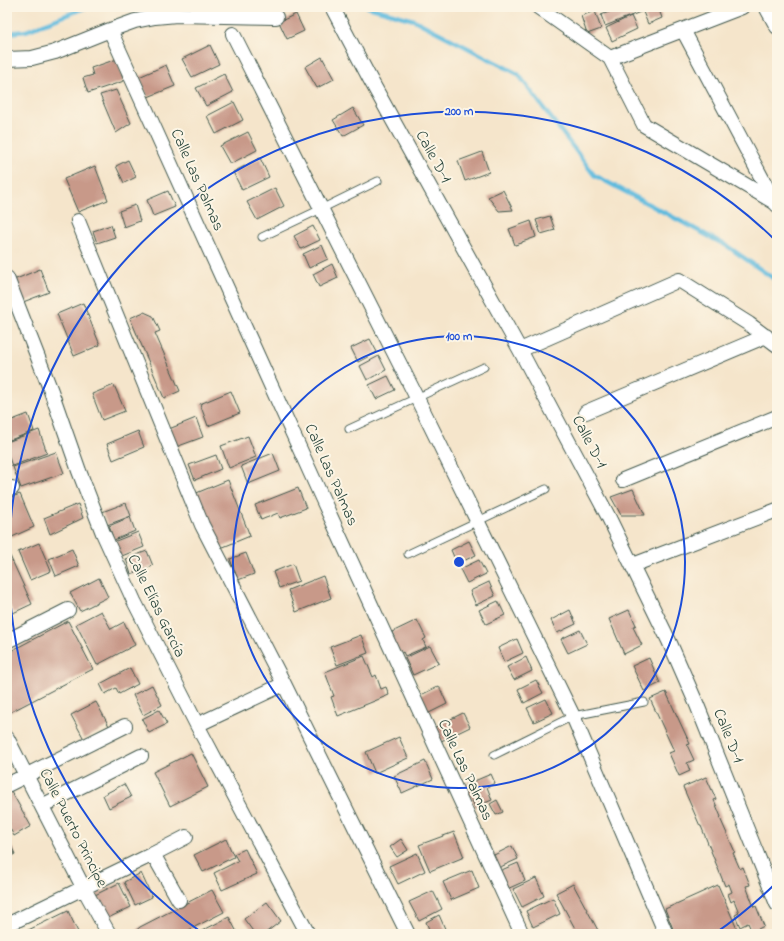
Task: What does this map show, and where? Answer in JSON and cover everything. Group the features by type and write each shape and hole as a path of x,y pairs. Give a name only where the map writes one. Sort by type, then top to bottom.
{"street":[{"path":"538,7 610,58 644,124 776,204"},
{"path":"610,58 742,7"},
{"path":"766,7 777,26"},
{"name":"Calle D-1","path":"334,10 370,79 520,350 584,469 633,565 697,705 777,904"},
{"path":"7,59 32,58 55,52 135,21 155,16 276,17"},
{"name":"Calle Las Palmas","path":"110,30 522,934"},
{"path":"683,30 776,204"},
{"path":"233,34 417,398 573,716 666,934"},
{"path":"78,220 202,526 284,684 408,934"},
{"name":"Calle Elías García","path":"7,278 51,391 78,471 102,533 134,601 197,725 308,934"},
{"path":"520,350 679,280 749,324 777,345"},
{"path":"586,412 766,336"},
{"path":"623,480 777,417"},
{"path":"633,565 777,510"},
{"path":"7,641 68,610"},
{"path":"197,725 284,684"},
{"path":"7,785 125,726"},
{"name":"Calle Puerto Principe","path":"7,738 108,934"},
{"path":"42,806 141,756"},
{"path":"7,925 186,837"},
{"path":"153,854 178,900"}],"lane":[{"path":"262,237 378,180"},
{"path":"349,429 484,367"},
{"path":"408,554 546,489"},
{"path":"494,755 573,716 644,702"}],"building":[{"path":"622,7 653,7 605,26 601,15"},
{"path":"658,7 662,18 648,24 643,12"},
{"path":"679,7 691,7 681,11"},
{"path":"595,11 601,29 587,34 581,16"},
{"path":"296,14 304,31 287,39 279,22"},
{"path":"631,16 637,29 612,41 606,28"},
{"path":"210,45 219,64 192,77 182,59"},
{"path":"322,57 334,79 317,88 305,67"},
{"path":"117,59 124,81 88,93 83,78 93,75 91,68"},
{"path":"166,65 175,86 148,97 139,77"},
{"path":"224,74 233,92 206,106 196,88"},
{"path":"116,90 131,123 116,133 100,95"},
{"path":"234,102 243,120 216,134 207,116"},
{"path":"353,108 363,125 343,136 333,120"},
{"path":"248,132 257,150 230,164 220,146"},
{"path":"482,152 489,172 465,181 458,161"},
{"path":"260,158 269,177 242,190 233,172"},
{"path":"128,160 136,177 124,183 116,166"},
{"path":"95,166 108,200 78,212 64,179"},
{"path":"275,188 284,206 257,220 247,202"},
{"path":"503,190 513,210 499,211 488,197"},
{"path":"168,191 175,207 153,216 147,200"},
{"path":"135,205 140,221 124,227 119,211"},
{"path":"550,216 555,230 541,234 536,220"},
{"path":"531,221 536,237 515,245 509,229"},
{"path":"111,225 115,237 97,243 93,231"},
{"path":"313,226 320,240 301,249 294,236"},
{"path":"322,245 328,259 309,268 303,254"},
{"path":"332,264 338,278 319,287 313,274"},
{"path":"40,269 49,292 18,304 9,282"},
{"path":"83,303 100,345 74,356 57,314"},
{"path":"144,312 153,316 160,331 155,333 180,391 164,398 130,318"},
{"path":"370,339 377,352 358,362 351,348"},
{"path":"379,356 386,370 367,380 360,366"},
{"path":"388,376 395,390 376,399 369,385"},
{"path":"114,385 125,411 102,420 92,394"},
{"path":"231,391 240,413 208,426 200,404"},
{"path":"28,414 34,431 10,440 7,432 7,422"},
{"path":"196,418 203,437 176,447 169,429"},
{"path":"39,430 47,453 12,466 7,452 7,442"},
{"path":"138,431 144,447 113,460 107,444"},
{"path":"248,436 256,457 229,468 221,446"},
{"path":"56,452 64,473 21,488 13,467"},
{"path":"273,453 280,471 248,484 241,466"},
{"path":"216,455 221,469 195,480 189,465"},
{"path":"228,480 250,536 216,550 194,494"},
{"path":"298,488 306,508 280,518 278,513 261,520 255,505"},
{"path":"633,489 645,515 621,515 611,497"},
{"path":"20,494 34,527 12,537 7,525 7,499"},
{"path":"126,503 131,516 107,525 102,512"},
{"path":"78,504 83,518 50,534 44,518"},
{"path":"130,517 135,531 114,540 109,526"},
{"path":"138,532 144,547 117,558 111,543"},
{"path":"469,541 476,555 457,564 451,550"},
{"path":"39,543 51,571 30,580 18,552"},
{"path":"72,549 79,566 56,576 49,559"},
{"path":"147,551 153,566 131,574 126,559"},
{"path":"246,553 254,574 238,580 230,559"},
{"path":"10,556 32,604 13,613 7,598 7,558"},
{"path":"479,560 486,574 467,583 460,569"},
{"path":"293,564 299,581 279,588 273,572"},
{"path":"323,576 331,598 296,612 288,590"},
{"path":"99,578 108,597 80,611 70,593"},
{"path":"489,582 495,596 476,605 470,591"},
{"path":"498,601 505,615 486,624 479,610"},
{"path":"570,610 576,624 557,633 551,620"},
{"path":"629,610 636,625 633,627 642,645 624,654 609,619"},
{"path":"101,611 111,629 124,622 135,645 97,665 76,624"},
{"path":"417,620 426,638 423,640 426,647 405,656 403,652 396,656 388,640 394,637 392,632"},
{"path":"68,621 93,669 7,714 7,653"},
{"path":"580,630 587,644 568,653 561,639"},
{"path":"361,635 368,653 337,665 330,647"},
{"path":"517,639 523,653 504,662 498,648"},
{"path":"430,646 439,663 413,675 405,658"},
{"path":"364,656 373,677 376,675 381,689 386,687 389,695 338,716 331,697 334,696 325,672"},
{"path":"526,657 532,671 514,680 507,667"},
{"path":"649,658 660,683 644,691 632,666"},
{"path":"130,668 138,684 119,694 116,688 105,694 100,684"},
{"path":"536,680 543,693 524,703 518,689"},
{"path":"152,685 162,705 143,715 133,695"},
{"path":"439,686 447,704 423,716 415,698"},
{"path":"666,692 690,744 687,745 694,760 687,763 690,771 679,776 669,753 674,751 650,699"},
{"path":"546,699 553,713 534,722 527,708"},
{"path":"96,702 109,726 84,739 71,715"},
{"path":"159,710 167,724 149,733 142,719"},
{"path":"463,713 470,727 433,745 427,731"},
{"path":"399,737 408,758 375,773 366,752"},
{"path":"191,753 208,787 170,806 153,772"},
{"path":"425,761 433,779 402,793 394,776"},
{"path":"491,774 495,783 487,787 492,800 475,807 465,785"},
{"path":"706,777 716,799 714,800 721,817 720,818 735,852 733,853 740,869 743,867 750,885 746,886 754,907 756,906 764,926 752,932 748,923 740,927 735,915 739,913 734,900 731,902 728,894 732,892 729,884 725,886 701,826 683,787"},
{"path":"124,784 131,797 109,808 103,795"},
{"path":"11,791 31,826 14,836 7,823 7,794"},
{"path":"497,800 503,812 496,815 490,804"},
{"path":"454,832 464,857 430,871 419,845"},
{"path":"7,837 15,854 7,858"},
{"path":"226,839 234,857 203,872 194,855"},
{"path":"401,839 408,850 397,857 390,847"},
{"path":"512,846 518,859 496,869 490,857"},
{"path":"245,849 257,874 222,890 214,873 238,861 234,854"},
{"path":"417,853 425,871 398,884 389,866"},
{"path":"518,863 525,881 505,890 497,872"},
{"path":"472,870 479,888 451,900 443,882"},
{"path":"141,873 152,897 135,905 124,882"},
{"path":"536,878 544,896 522,907 513,889"},
{"path":"119,883 131,907 106,919 95,895"},
{"path":"573,884 600,934 578,934 556,893"},
{"path":"718,885 737,929 728,934 675,934 665,909"},
{"path":"212,890 224,912 181,934 132,934 140,927"},
{"path":"433,891 442,909 419,921 409,902"},
{"path":"553,898 560,914 533,927 526,911"},
{"path":"267,902 281,921 264,934 255,934 244,919"},
{"path":"68,911 78,932 73,934 20,934"},
{"path":"439,915 446,931 440,934 431,934 426,922"},
{"path":"229,917 238,934 196,934"}],"waterway":[{"path":"7,33 26,31 87,7"},
{"path":"368,7 414,20 518,74 594,175 727,246 777,281"}]}
